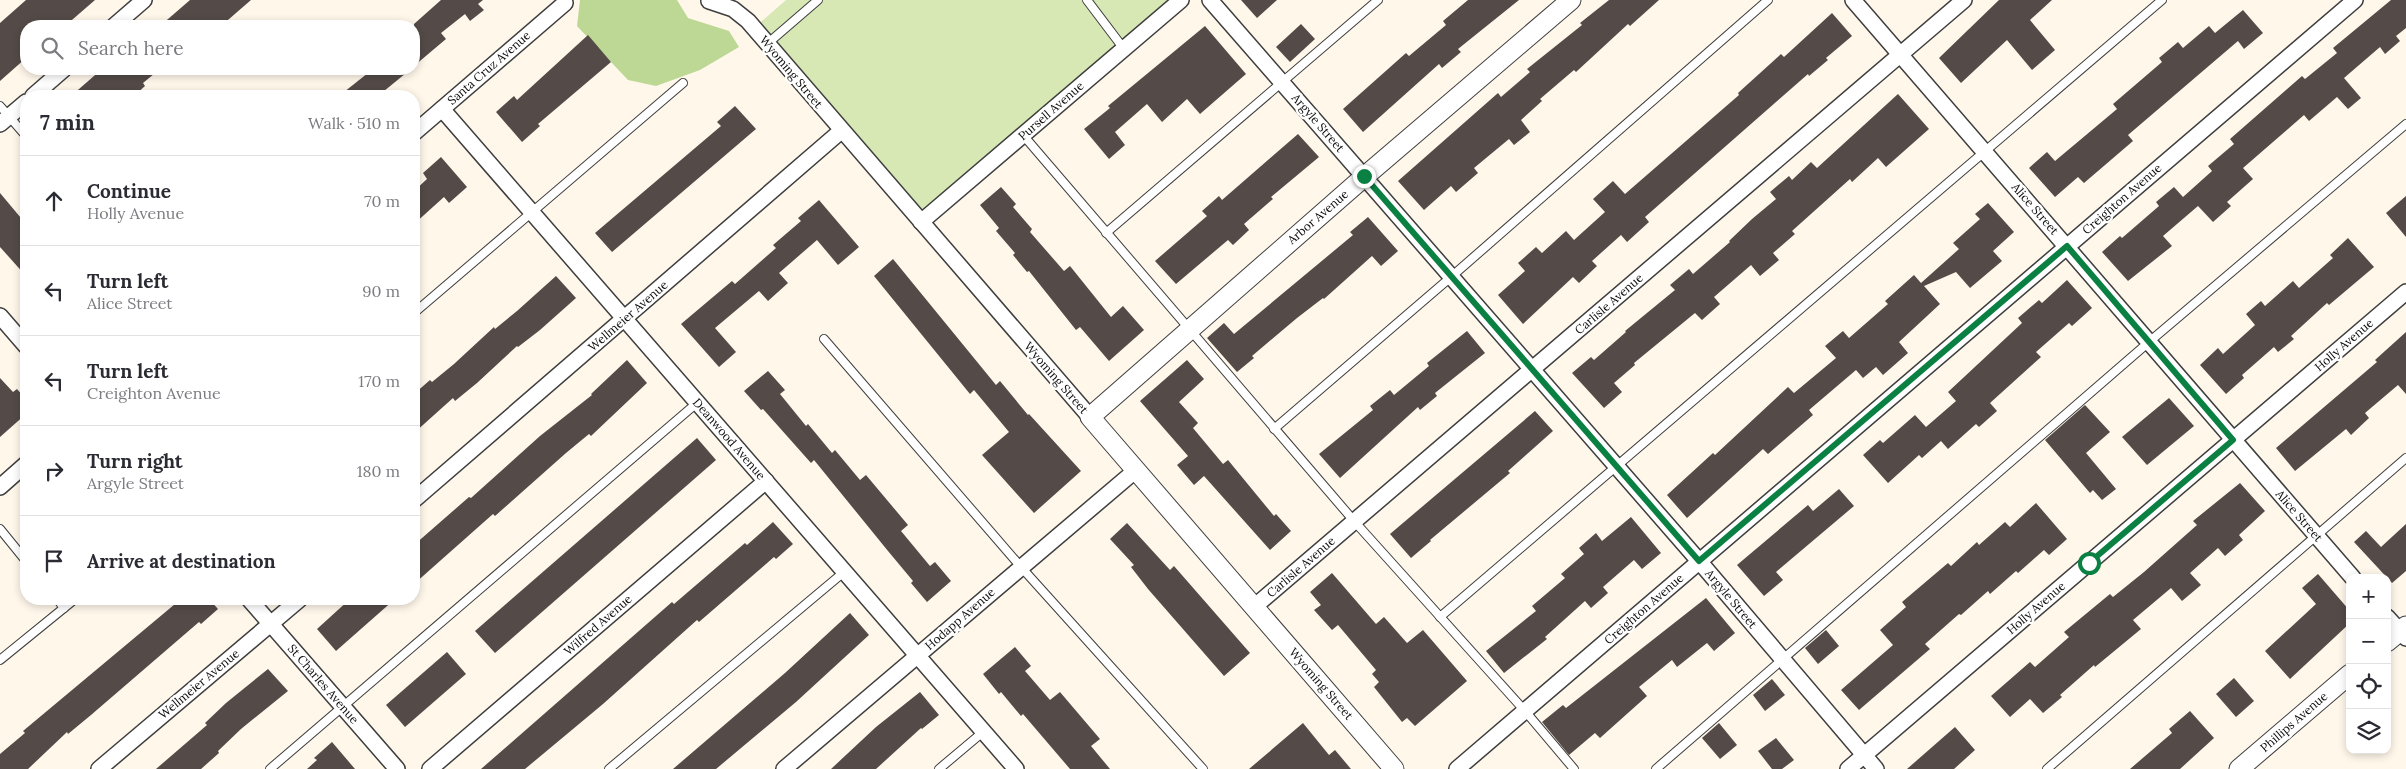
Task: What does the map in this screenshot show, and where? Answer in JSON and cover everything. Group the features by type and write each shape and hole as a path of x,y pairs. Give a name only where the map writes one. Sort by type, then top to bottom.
{"street":[{"path":"121,20 144,0"},
{"name":"Pursell Avenue","path":"921,222 1180,0"},
{"name":"Argyle Street","path":"1210,0 1699,561 1876,769"},
{"name":"Arbor Avenue","path":"1090,416 1364,176 1571,0"},
{"name":"Alice Street","path":"1853,0 2350,574"},
{"name":"Carlisle Avenue","path":"1254,607 1964,0"},
{"name":"Creighton Avenue","path":"1457,769 2355,0"},
{"name":"Wyoming Street","path":"709,1 733,9 748,21 841,131 1394,769"},
{"name":"Santa Cruz Avenue","path":"420,128 565,3"},
{"path":"40,90 57,75"},
{"path":"3,116 20,106"},
{"name":"Deanwood Avenue","path":"442,109 1016,769"},
{"name":"Wellmeier Avenue","path":"420,495 841,131"},
{"name":"Holly Avenue","path":"1848,769 2406,292"},
{"path":"0,316 20,339"},
{"path":"0,487 20,469"},
{"name":"Hodapp Avenue","path":"784,769 1136,470"},
{"name":"Wilfred Avenue","path":"430,769 766,481"},
{"name":"St Charles Avenue","path":"254,605 397,769"},
{"name":"Wellmeier Avenue","path":"99,769 293,605"},
{"path":"2389,619 2400,634"},
{"name":"Phillips Avenue","path":"2239,769 2346,677"}],"lane":[{"path":"767,44 818,0"},
{"path":"1087,0 1124,49"},
{"path":"1106,232 1378,0"},
{"path":"1274,429 1768,0"},
{"path":"1440,617 2162,0"},
{"path":"420,307 683,83"},
{"path":"3,116 20,131"},
{"path":"1656,769 2149,342 2406,124"},
{"path":"1023,135 1274,429 1525,711 1574,769"},
{"path":"824,338 1021,566 1203,769"},
{"path":"270,769 698,402"},
{"path":"2047,769 2406,458"},
{"path":"0,529 20,554"},
{"path":"609,769 844,572"},
{"path":"0,660 68,605"},
{"path":"939,769 983,732"}],"green space":[{"path":"580,0 677,0 688,18 729,31 739,47 700,70 656,86 628,80 577,26"},
{"path":"786,0 1181,0 921,222 754,28"}],"building":[{"path":"26,0 95,0 72,20 20,20 20,63 0,81 0,23"},
{"path":"190,0 251,0 228,20 167,20"},
{"path":"441,0 483,0 478,4 484,10 470,21 465,14 441,33 446,39 420,61 418,20"},
{"path":"1241,0 1277,0 1257,18"},
{"path":"1468,0 1519,0 1458,49 1461,52 1442,68 1439,64 1363,132 1343,109 1406,53 1409,56 1446,25 1443,21"},
{"path":"1609,0 1659,0 1630,26 1628,24 1576,72 1574,70 1540,99 1542,101 1521,120 1530,132 1514,145 1509,139 1474,168 1478,173 1456,192 1451,186 1424,210 1398,181 1498,93 1501,97 1530,72 1527,69 1582,25 1580,23"},
{"path":"1999,0 2052,0 2030,20 2055,50 2032,70 2007,40 1961,83 1939,58"},
{"path":"2391,0 2406,0 2406,28 2396,36 2400,41 2385,54 2380,47 2344,78 2361,98 2348,109 2337,97 2309,121 2304,115 2243,168 2253,179 2227,202 2231,206 2213,222 2198,206 2163,236 2172,246 2128,281 2102,252 2120,236 2122,238 2159,206 2156,202 2174,187 2183,197 2212,171 2208,166 2234,144 2230,139 2302,76 2305,79 2337,53 2333,48"},
{"path":"2243,10 2263,33 2244,49 2238,41 2128,135 2133,141 2084,183 2078,177 2055,197 2029,168 2047,152 2055,161 2117,109 2113,104 2162,62 2159,58 2178,42 2183,48 2209,26 2215,33"},
{"path":"1832,13 1852,36 1826,58 1828,60 1809,76 1808,74 1645,217 1649,222 1627,242 1621,235 1592,261 1597,266 1579,283 1573,277 1523,324 1498,295 1525,271 1518,263 1536,247 1542,253 1566,231 1574,240 1605,212 1593,199 1613,181 1625,194 1739,95 1738,93 1781,54 1784,57"},
{"path":"1301,24 1315,39 1290,62 1276,47"},
{"path":"1205,26 1246,74 1200,114 1187,99 1162,122 1147,104 1115,132 1125,145 1109,159 1084,129 1110,108 1108,106"},
{"path":"588,35 611,62 538,124 540,126 522,142 496,112 514,96 517,100"},
{"path":"95,75 153,75 143,83 145,86 141,90 78,90"},
{"path":"365,75 404,75 385,90 347,90"},
{"path":"1898,94 1929,129 1886,167 1878,158 1852,182 1850,179 1792,231 1795,234 1773,253 1779,260 1760,276 1751,265 1714,297 1720,304 1702,320 1695,313 1634,363 1635,365 1614,383 1622,392 1604,408 1572,373 1591,357 1594,360 1625,331 1675,290 1670,285 1689,269 1693,274 1730,242 1752,219 1776,199 1770,192 1789,176 1792,180 1811,162 1817,168"},
{"path":"735,106 756,129 612,252 595,233 721,126 717,122"},
{"path":"1298,134 1319,157 1271,197 1273,199 1244,224 1249,230 1233,245 1228,240 1176,284 1155,261 1207,216 1202,211 1219,196 1222,200"},
{"path":"441,157 467,187 449,203 444,197 420,219 420,185 427,179 423,173"},
{"path":"1001,187 1016,204 1013,207 1032,229 1030,232 1064,271 1070,266 1111,317 1123,306 1144,330 1109,361 1080,327 1076,330 1029,271 1027,272 1013,255 1015,253 996,231 999,228 980,205"},
{"path":"0,193 20,217 20,269 0,247"},
{"path":"2406,196 2406,237 2386,213"},
{"path":"819,200 859,247 838,265 817,240 779,273 788,283 768,301 759,291 715,328 736,352 719,367 681,324 732,281 735,284 776,248 773,245 801,221 798,218"},
{"path":"1988,203 2014,232 1993,251 2002,261 1970,288 1956,272 1924,286 1940,304 1899,342 1908,353 1883,375 1876,367 1863,378 1856,370 1809,410 1813,415 1768,454 1763,449 1687,518 1667,495 1713,453 1715,455 1788,387 1794,393 1836,358 1825,346 1843,331 1849,338 1888,304 1885,301 1914,275 1921,283 1959,249 1953,243 1980,219 1975,214"},
{"path":"1368,217 1398,251 1381,266 1372,256 1324,299 1297,318 1252,356 1254,358 1237,372 1207,338 1224,323 1234,334 1353,235 1350,232"},
{"path":"2348,238 2374,267 2329,305 2327,303 2291,336 2294,339 2278,352 2274,347 2242,375 2244,378 2226,394 2200,365 2218,348 2223,354 2255,325 2246,314 2261,301 2265,306 2293,281 2299,288 2333,258 2330,255"},
{"path":"893,259 996,385 1000,381 1028,415 1081,471 1034,513 982,455 1009,432 974,390 970,394 874,276"},
{"path":"556,276 576,298 540,330 517,346 477,383 455,401 453,398 420,428 420,389 430,380 432,382 494,327 495,329"},
{"path":"2067,280 2092,308 2072,326 2069,323 2036,352 2041,357 1990,403 1997,411 1979,427 1976,424 1948,449 1941,441 1922,458 1919,455 1888,483 1863,455 1880,440 1883,443 1915,415 1926,427 1956,401 1948,392 2022,323 2018,318 2039,300 2042,303"},
{"path":"1467,331 1485,353 1435,393 1437,396 1420,410 1418,407 1340,478 1319,454 1373,410 1370,406 1390,390 1394,395 1429,366 1427,363"},
{"path":"2406,332 2406,394 2398,385 2365,413 2369,418 2351,435 2346,429 2295,471 2276,448 2377,362 2375,360"},
{"path":"627,360 647,383 591,436 589,434 566,453 420,579 420,540 591,394"},
{"path":"1187,360 1204,379 1179,402 1198,423 1193,428 1223,464 1228,460 1274,516 1276,514 1291,531 1270,550 1204,476 1194,485 1177,465 1188,456 1140,401"},
{"path":"768,371 785,390 780,394 806,426 808,424 832,453 835,450 860,480 866,475 908,525 901,531 930,566 935,562 951,581 927,602 911,583 913,581 814,460 811,463 763,409 761,410 744,391"},
{"path":"0,378 13,392 17,389 20,392 20,419 0,437"},
{"path":"2169,398 2194,426 2147,465 2122,437"},
{"path":"2085,405 2110,432 2086,453 2116,489 2102,500 2093,490 2090,493 2045,440"},
{"path":"1535,411 1553,431 1508,471 1510,473 1411,558 1390,534"},
{"path":"697,438 716,460 495,653 475,631"},
{"path":"2240,483 2265,511 2239,535 2243,540 2225,556 2218,548 2190,573 2201,585 2182,601 2171,588 2133,620 2141,629 2095,667 2094,665 2043,713 2030,699 2010,717 1991,696 2030,662 2035,667 2069,637 2064,632 2110,594 2113,597 2144,572 2197,525 2193,521"},
{"path":"1839,489 1854,506 1776,572 1783,580 1764,596 1737,565 1808,505 1813,511"},
{"path":"2036,503 2067,539 2049,555 2044,550 2018,573 2016,571 1990,594 1988,591 1961,615 1959,614 1925,644 1930,649 1859,710 1841,690 1893,645 1880,630 1906,607 1902,602 1948,563 1951,566 1977,542 1979,545 2005,522 2010,527"},
{"path":"1631,517 1661,553 1642,569 1634,560 1603,587 1608,593 1591,608 1585,601 1545,637 1547,639 1504,673 1486,651 1536,611 1532,606 1565,578 1561,574 1584,554 1579,548 1596,533 1602,541"},
{"path":"773,522 793,544 776,559 774,557 699,622 697,620 603,704 525,769 481,769 672,602 674,604 745,543 747,545"},
{"path":"1127,523 1170,570 1174,566 1250,653 1224,676 1148,589 1131,567 1134,565 1110,539"},
{"path":"2406,524 2406,571 2392,583 2391,574 2384,574 2354,542 2366,531 2381,547"},
{"path":"1332,573 1376,624 1384,617 1407,643 1423,630 1467,681 1415,726 1407,718 1402,722 1374,687 1379,682 1372,674 1376,670 1338,625 1332,630 1314,610 1321,605 1310,592"},
{"path":"2318,574 2346,606 2346,627 2290,679 2265,651 2316,604 2302,588"},
{"path":"1706,598 1735,633 1714,651 1707,643 1677,667 1672,660 1639,687 1647,696 1600,738 1595,733 1569,755 1542,722 1563,705 1566,708"},
{"path":"174,605 214,605 218,609 201,624 199,622 68,734 67,732 28,769 0,769 0,754 25,733 23,731"},
{"path":"343,605 388,605 336,651 317,629"},
{"path":"850,613 869,635 796,702 716,769 673,769 785,673"},
{"path":"1826,630 1839,646 1818,664 1805,648"},
{"path":"1015,647 1031,666 1025,671 1050,700 1060,692 1100,739 1091,746 1110,769 1070,769 1023,714 1021,716 1001,692 999,694 983,674"},
{"path":"447,652 466,674 405,727 386,705"},
{"path":"268,669 288,691 241,729 218,751 219,753 201,769 156,769 207,725 205,723 226,703"},
{"path":"2234,678 2254,701 2236,717 2216,694"},
{"path":"1772,679 1785,695 1765,711 1753,695"},
{"path":"920,692 939,715 921,728 876,769 831,769 876,727"},
{"path":"2190,711 2214,738 2180,769 2130,769 2172,733 2169,729"},
{"path":"1303,723 1329,755 1335,750 1351,769 1249,769"},
{"path":"1719,723 1737,745 1720,759 1702,738"},
{"path":"1955,727 1975,750 1954,769 1907,769"},
{"path":"1776,738 1794,760 1782,769 1772,769 1758,751"},
{"path":"332,742 355,769 307,769 317,760 314,758"}],"route":[{"path":"1364,176 1699,561 2067,246 2233,440 2089,563"}]}
